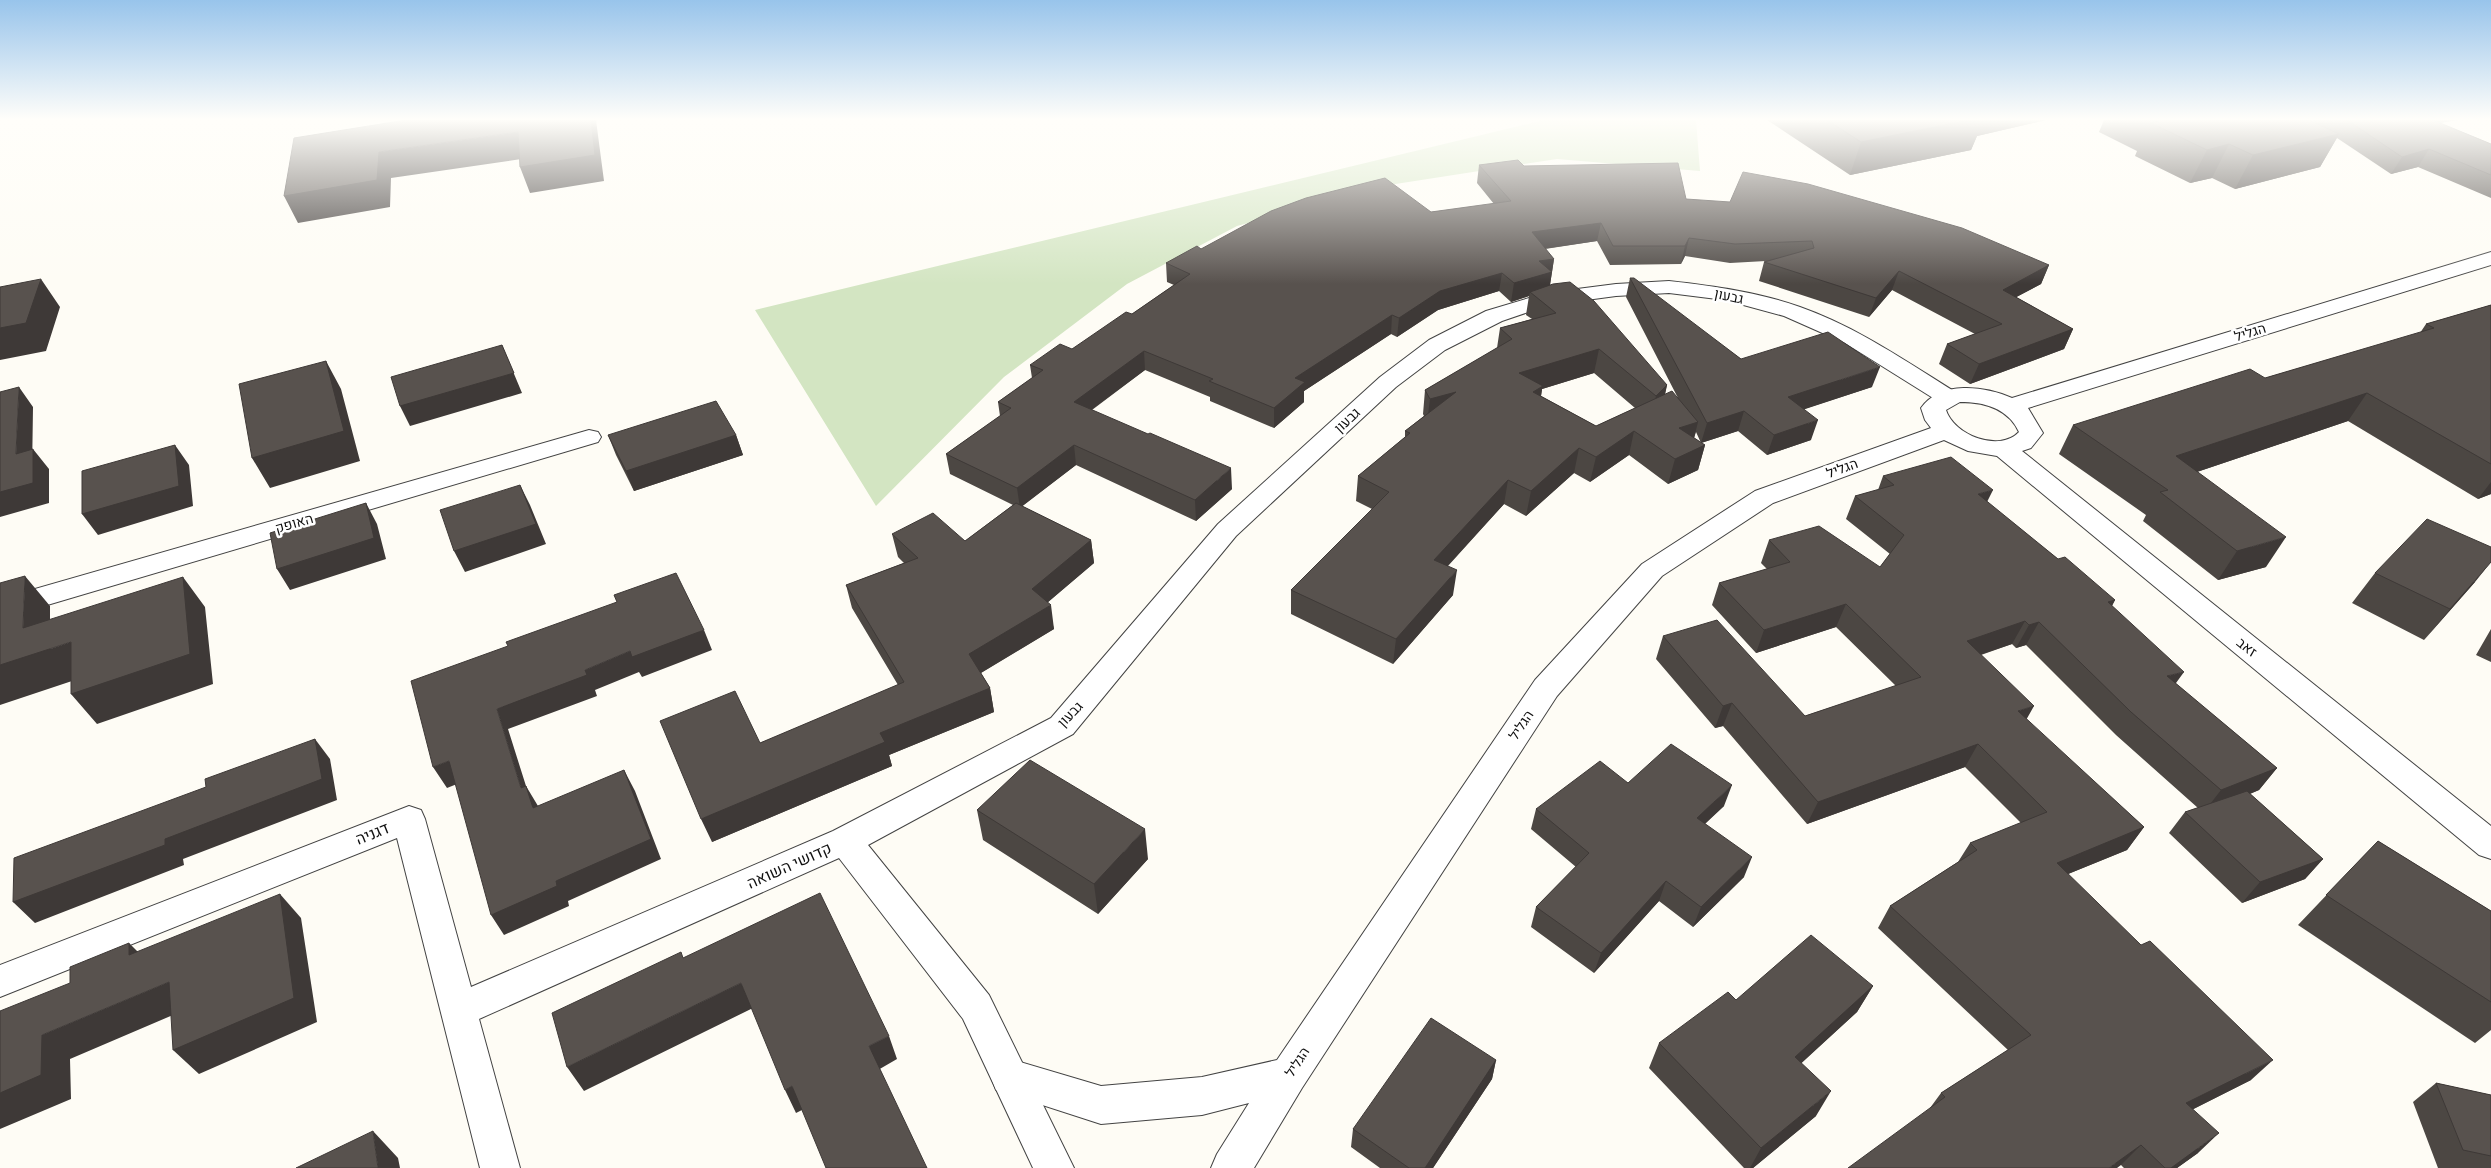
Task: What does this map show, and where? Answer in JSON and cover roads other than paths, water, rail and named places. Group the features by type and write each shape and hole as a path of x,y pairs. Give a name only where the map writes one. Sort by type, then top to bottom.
{"street":[{"name":"הגליל","path":"2019,413 2491,258"},
{"name":"הגליל","path":"2019,413 2491,276"},
{"name":"גבעון","path":"845,841 1062,726 1227,530 1388,382 1437,345 1494,316 1546,299 1616,290 1669,287 1726,294 1792,312 1853,338 1949,398"},
{"path":"1971,394 1987,397 2019,413 2031,433 2027,441 2017,446 2003,448 1976,445 1946,431 1934,416 1933,408 1955,395 1971,394"},
{"name":"הגליל","path":"1231,1168 1289,1075 1546,688 1652,570 1764,497 1946,431"},
{"name":"האופק","path":"0,608 589,437"},
{"name":"זאב","path":"2003,448 2491,845"},
{"name":"דגניה","path":"0,981 409,819 500,1168"},
{"name":"קדושי השואה","path":"459,1010 845,841 976,1006 1054,1168"},
{"path":"1010,1077 1101,1105 1202,1096 1289,1075"}]}
